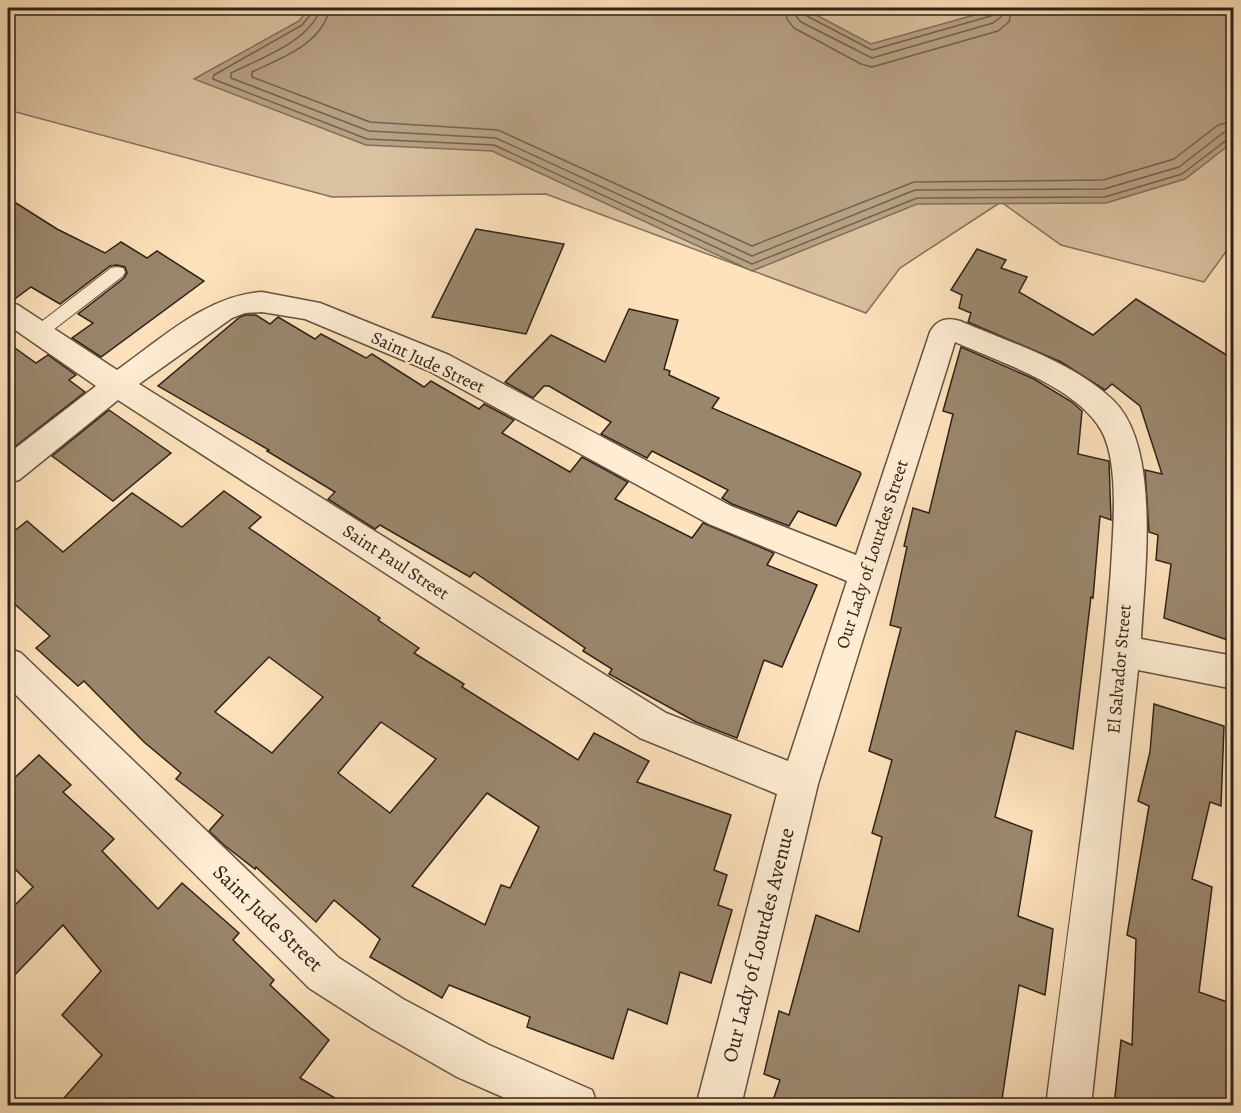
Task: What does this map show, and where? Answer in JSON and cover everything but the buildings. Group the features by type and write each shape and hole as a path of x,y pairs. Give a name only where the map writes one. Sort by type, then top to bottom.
{"street":[{"name":"Saint Jude Street","path":"8,471 117,384 222,311 242,303 262,302 310,310 439,363 720,515 865,573"},
{"name":"Saint Paul Street","path":"8,312 653,726 799,784"},
{"name":"Our Lady of Lourdes Street","path":"799,784 944,332 950,328"},
{"name":"El Salvador Street","path":"950,328 1045,370 1080,390 1104,410 1116,428 1123,447 1131,502 1123,651 1068,1106"},
{"path":"1123,651 1233,673"},
{"name":"Saint Jude Street","path":"8,664 324,973 388,1014 473,1061 576,1106"},
{"name":"Our Lady of Lourdes Avenue","path":"718,1106 799,784"}],"lane":[{"path":"38,333 117,272"}],"shaded area":[{"path":"8,8 1233,8 1233,242 1204,282 1061,245 1001,202 900,268 866,313 546,194 332,197 8,110"}],"water":[{"path":"309,8 803,8 871,44 999,8 1233,8 1233,142 1185,179 1106,203 917,204 752,271 492,151 366,145 194,79 299,21"}]}
